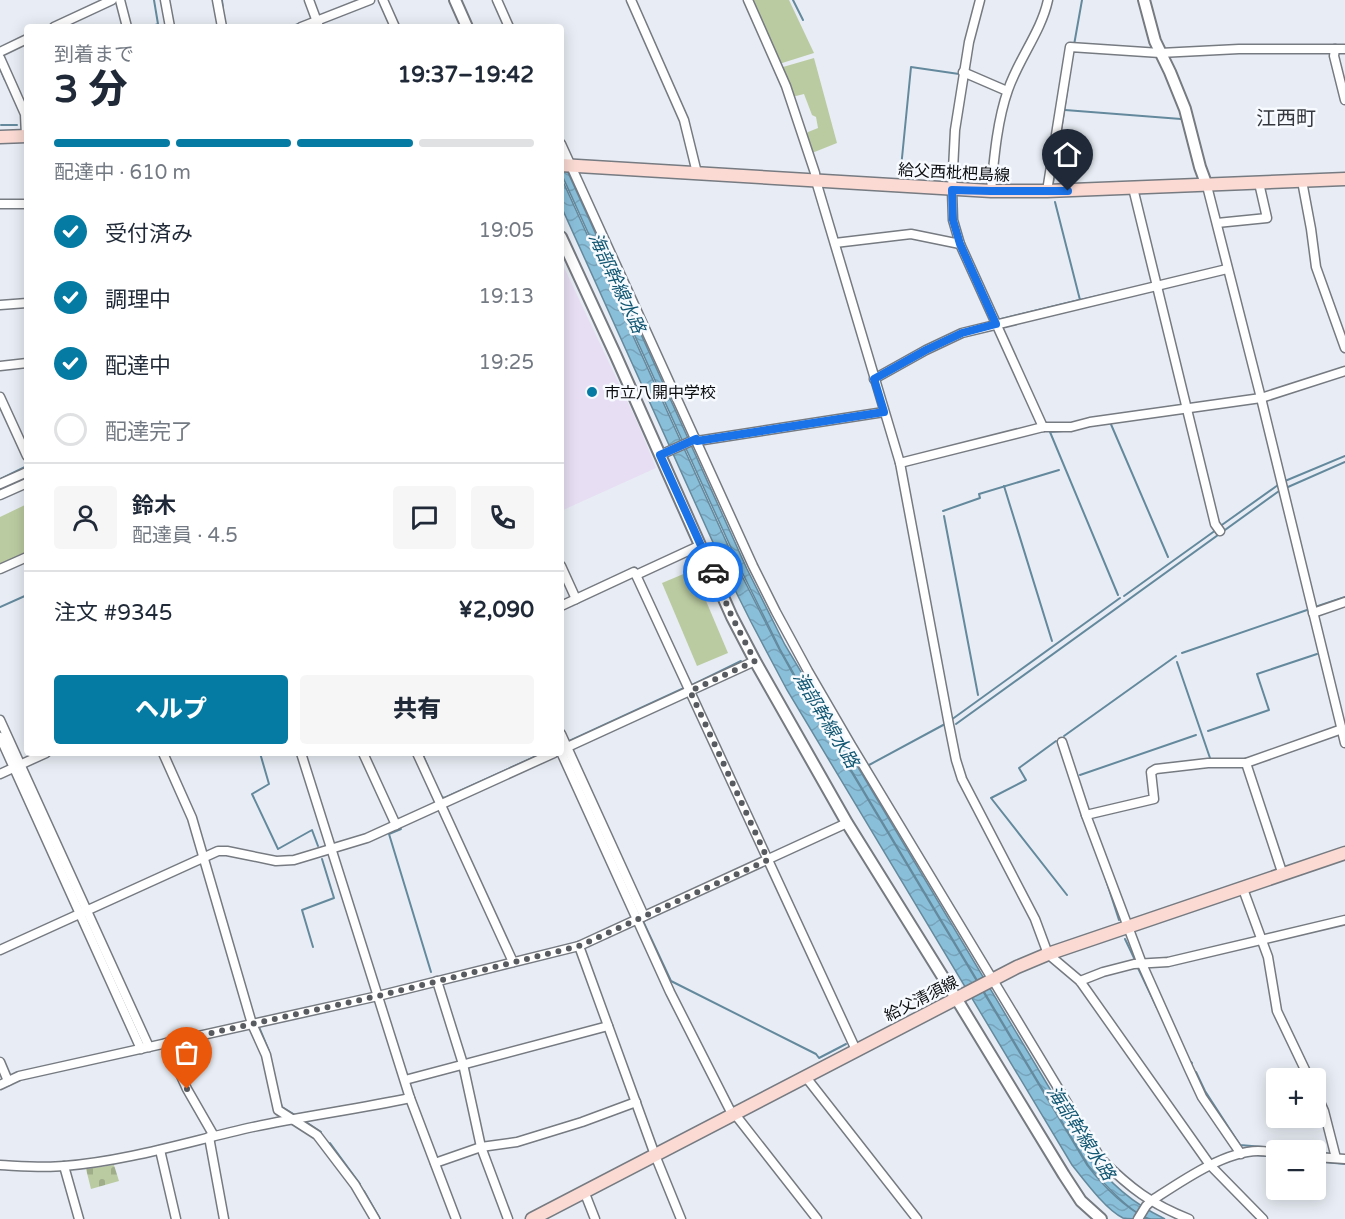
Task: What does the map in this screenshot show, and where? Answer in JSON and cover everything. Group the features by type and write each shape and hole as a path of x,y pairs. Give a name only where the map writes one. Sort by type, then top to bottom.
{"main road":[{"path":"0,137 24,136"},
{"name":"給父西枇杷島線","path":"566,165 991,191 1047,192 1345,179"},
{"name":"給父清須線","path":"532,1219 1017,967 1048,954 1345,853"}],"street":[{"path":"60,24 112,0"},
{"path":"120,0 126,24"},
{"path":"165,0 169,24"},
{"path":"218,0 222,24"},
{"path":"309,0 318,24 370,0"},
{"path":"383,0 394,24"},
{"path":"455,0 466,24"},
{"path":"631,0 684,120 697,173"},
{"path":"748,0 786,86 815,173 900,463 956,760 962,779 1035,919 1048,954 1080,981 1210,1165 1263,1219"},
{"path":"980,0 963,72 955,130 953,220 960,244 1043,427"},
{"path":"991,191 997,138 1007,91 1018,64 1046,11 1048,0"},
{"path":"1144,0 1155,40 1185,109 1207,186 1345,743"},
{"path":"498,1 508,24"},
{"path":"0,52 24,40"},
{"path":"1047,192 1070,47 1160,53 1250,49 1345,49"},
{"path":"1335,49 1334,56 1345,100"},
{"path":"0,58 24,112"},
{"path":"963,72 1007,91"},
{"path":"566,165 753,566 808,671 851,745 991,981 1101,1159 1148,1203 1189,1219"},
{"path":"1302,181 1316,267 1345,348"},
{"path":"1217,223 1267,218 1259,183"},
{"path":"1133,188 1215,525 1220,531"},
{"path":"0,204 24,204"},
{"path":"835,243 911,234 960,244"},
{"path":"564,243 665,453 732,617 755,661 847,823 961,996 1064,1175 1082,1201 1101,1219"},
{"path":"874,379 962,333 1227,268"},
{"path":"0,305 24,303"},
{"path":"0,366 24,363"},
{"path":"900,463 1043,427 1071,427 1090,422 1261,398 1345,371"},
{"path":"0,397 24,449"},
{"path":"665,453 695,440 884,412"},
{"path":"0,484 24,473"},
{"path":"0,495 24,484"},
{"path":"636,575 701,545"},
{"path":"0,569 24,558"},
{"path":"564,605 634,572 636,575 856,1050"},
{"path":"564,573 576,599"},
{"path":"1313,613 1345,602"},
{"path":"564,749 755,661"},
{"path":"0,720 17,766 145,1048"},
{"path":"1086,815 1154,799 1151,772 1156,769 1208,763 1246,763 1342,729"},
{"path":"0,738 17,766"},
{"path":"1062,742 1086,815 1142,964 1203,1097 1241,1154"},
{"path":"564,751 641,918 670,992 733,1114 817,1219"},
{"path":"0,774 39,756"},
{"path":"164,756 192,818 252,1024 266,1055 278,1110 317,1135 355,1185 375,1219"},
{"path":"302,756 410,1098 456,1219"},
{"path":"364,756 396,825"},
{"path":"418,756 513,962"},
{"path":"0,950 218,851 266,860 294,860 367,838 547,756"},
{"path":"1246,763 1283,875"},
{"path":"0,1062 4,1083 19,1076 378,996 579,946 847,823"},
{"path":"1243,889 1268,957 1277,1011 1303,1068"},
{"path":"1080,981 1134,964 1168,962 1345,920"},
{"path":"579,946 655,1155 681,1219"},
{"path":"437,981 463,1064 481,1147 508,1219"},
{"path":"405,1080 608,1026"},
{"path":"166,1043 212,1136 225,1219"},
{"path":"805,1077 917,1219"},
{"path":"0,1165 45,1167 103,1161 291,1119 410,1098"},
{"path":"435,1163 481,1147 517,1142 636,1102"},
{"path":"1326,1117 1341,1159 1326,1157"},
{"path":"160,1150 176,1219"},
{"path":"1138,1219 1148,1203 1210,1165 1241,1154 1266,1152"},
{"path":"64,1166 79,1219"},
{"path":"585,1191 595,1219"}],"shaded area":[{"name":"市立八開中学校","path":"564,267 638,424 656,468 564,510"}],"green space":[{"path":"751,0 789,0 814,53 779,64"},
{"path":"814,58 837,143 812,153 807,134 818,128 816,117 812,115 804,94 792,97 782,70 783,67"},
{"path":"24,505 24,555 0,567 0,517"},
{"path":"693,570 728,653 697,666 662,583"},
{"path":"114,1165 119,1181 91,1189 86,1169"}],"water":[{"name":"海部幹線水路","path":"564,164 747,569 785,645 1090,1156 1123,1193 1165,1219 1151,1219 1135,1211 1117,1196 1088,1165 799,683 742,572 564,180"},
{"path":"564,184 740,572 798,683 1087,1165 1114,1196 1130,1209 1148,1219 1123,1218 1116,1214 1072,1165 787,690 730,580 564,213"}],"waterway":[{"path":"154,0 158,24"},
{"path":"222,0 223,9"},
{"path":"793,0 803,20"},
{"path":"1074,45 1082,0"},
{"path":"900,178 911,67 959,74"},
{"path":"0,68 5,80"},
{"path":"1053,183 1068,85"},
{"path":"1065,110 1181,119"},
{"path":"1,125 17,125"},
{"path":"1055,202 1080,300 1119,291"},
{"path":"997,320 1079,300"},
{"path":"1110,422 1168,557"},
{"path":"1063,431 1050,432 1118,595"},
{"path":"1285,481 1345,456"},
{"path":"1288,487 1345,462"},
{"path":"0,479 24,467"},
{"path":"943,511 980,498 979,494 1059,470"},
{"path":"0,490 24,479"},
{"path":"1219,527 1278,485"},
{"path":"1004,486 1052,641"},
{"path":"956,724 1279,491"},
{"path":"944,516 978,695"},
{"path":"1124,596 1216,530"},
{"path":"0,607 24,596"},
{"path":"1315,607 1345,597"},
{"path":"951,720 1120,598"},
{"path":"1182,653 1307,610"},
{"path":"1208,731 1269,710 1257,674 1317,654"},
{"path":"1064,736 1176,656"},
{"path":"692,685 741,661"},
{"path":"1177,662 1210,758"},
{"path":"567,742 684,688"},
{"name":"海部幹線水路","path":"869,765 945,724"},
{"path":"1080,775 1196,735"},
{"path":"1056,741 1019,768 1026,780 991,798 1067,895"},
{"path":"261,756 269,784 252,794 278,849 312,830 318,846"},
{"path":"423,756 428,767"},
{"path":"440,794 444,798 536,756"},
{"path":"401,829 389,834 431,972"},
{"path":"313,947 302,910 334,898 322,859"},
{"path":"1105,877 1119,920"},
{"path":"643,921 671,981 816,1054 819,1058 846,1044"},
{"path":"1125,939 1135,960"},
{"path":"1146,959 1156,959"},
{"path":"1138,968 1157,1008"},
{"path":"259,1027 269,1051"},
{"path":"1196,1072 1205,1091 1240,1145 1266,1147"},
{"path":"281,1104 295,1115"},
{"path":"306,1122 321,1132"},
{"path":"330,1143 360,1184"},
{"path":"1326,1153 1330,1154"},
{"path":"1255,1155 1266,1156"},
{"path":"1326,1162 1345,1164"},
{"path":"364,1191 380,1219"}],"way so far":[{"path":"187,1089 166,1043 378,996 579,946 768,860 690,691 755,661 732,617 713,572"}],"place":[{"name":"市立八開中学校","path":"592,392"}],"district":[{"name":"江西町","path":"1286,118"}],"route":[{"path":"713,572 660,455 696,439 697,441 884,412 874,379 962,333 996,324 960,244 953,220 952,190 1068,191"}]}
